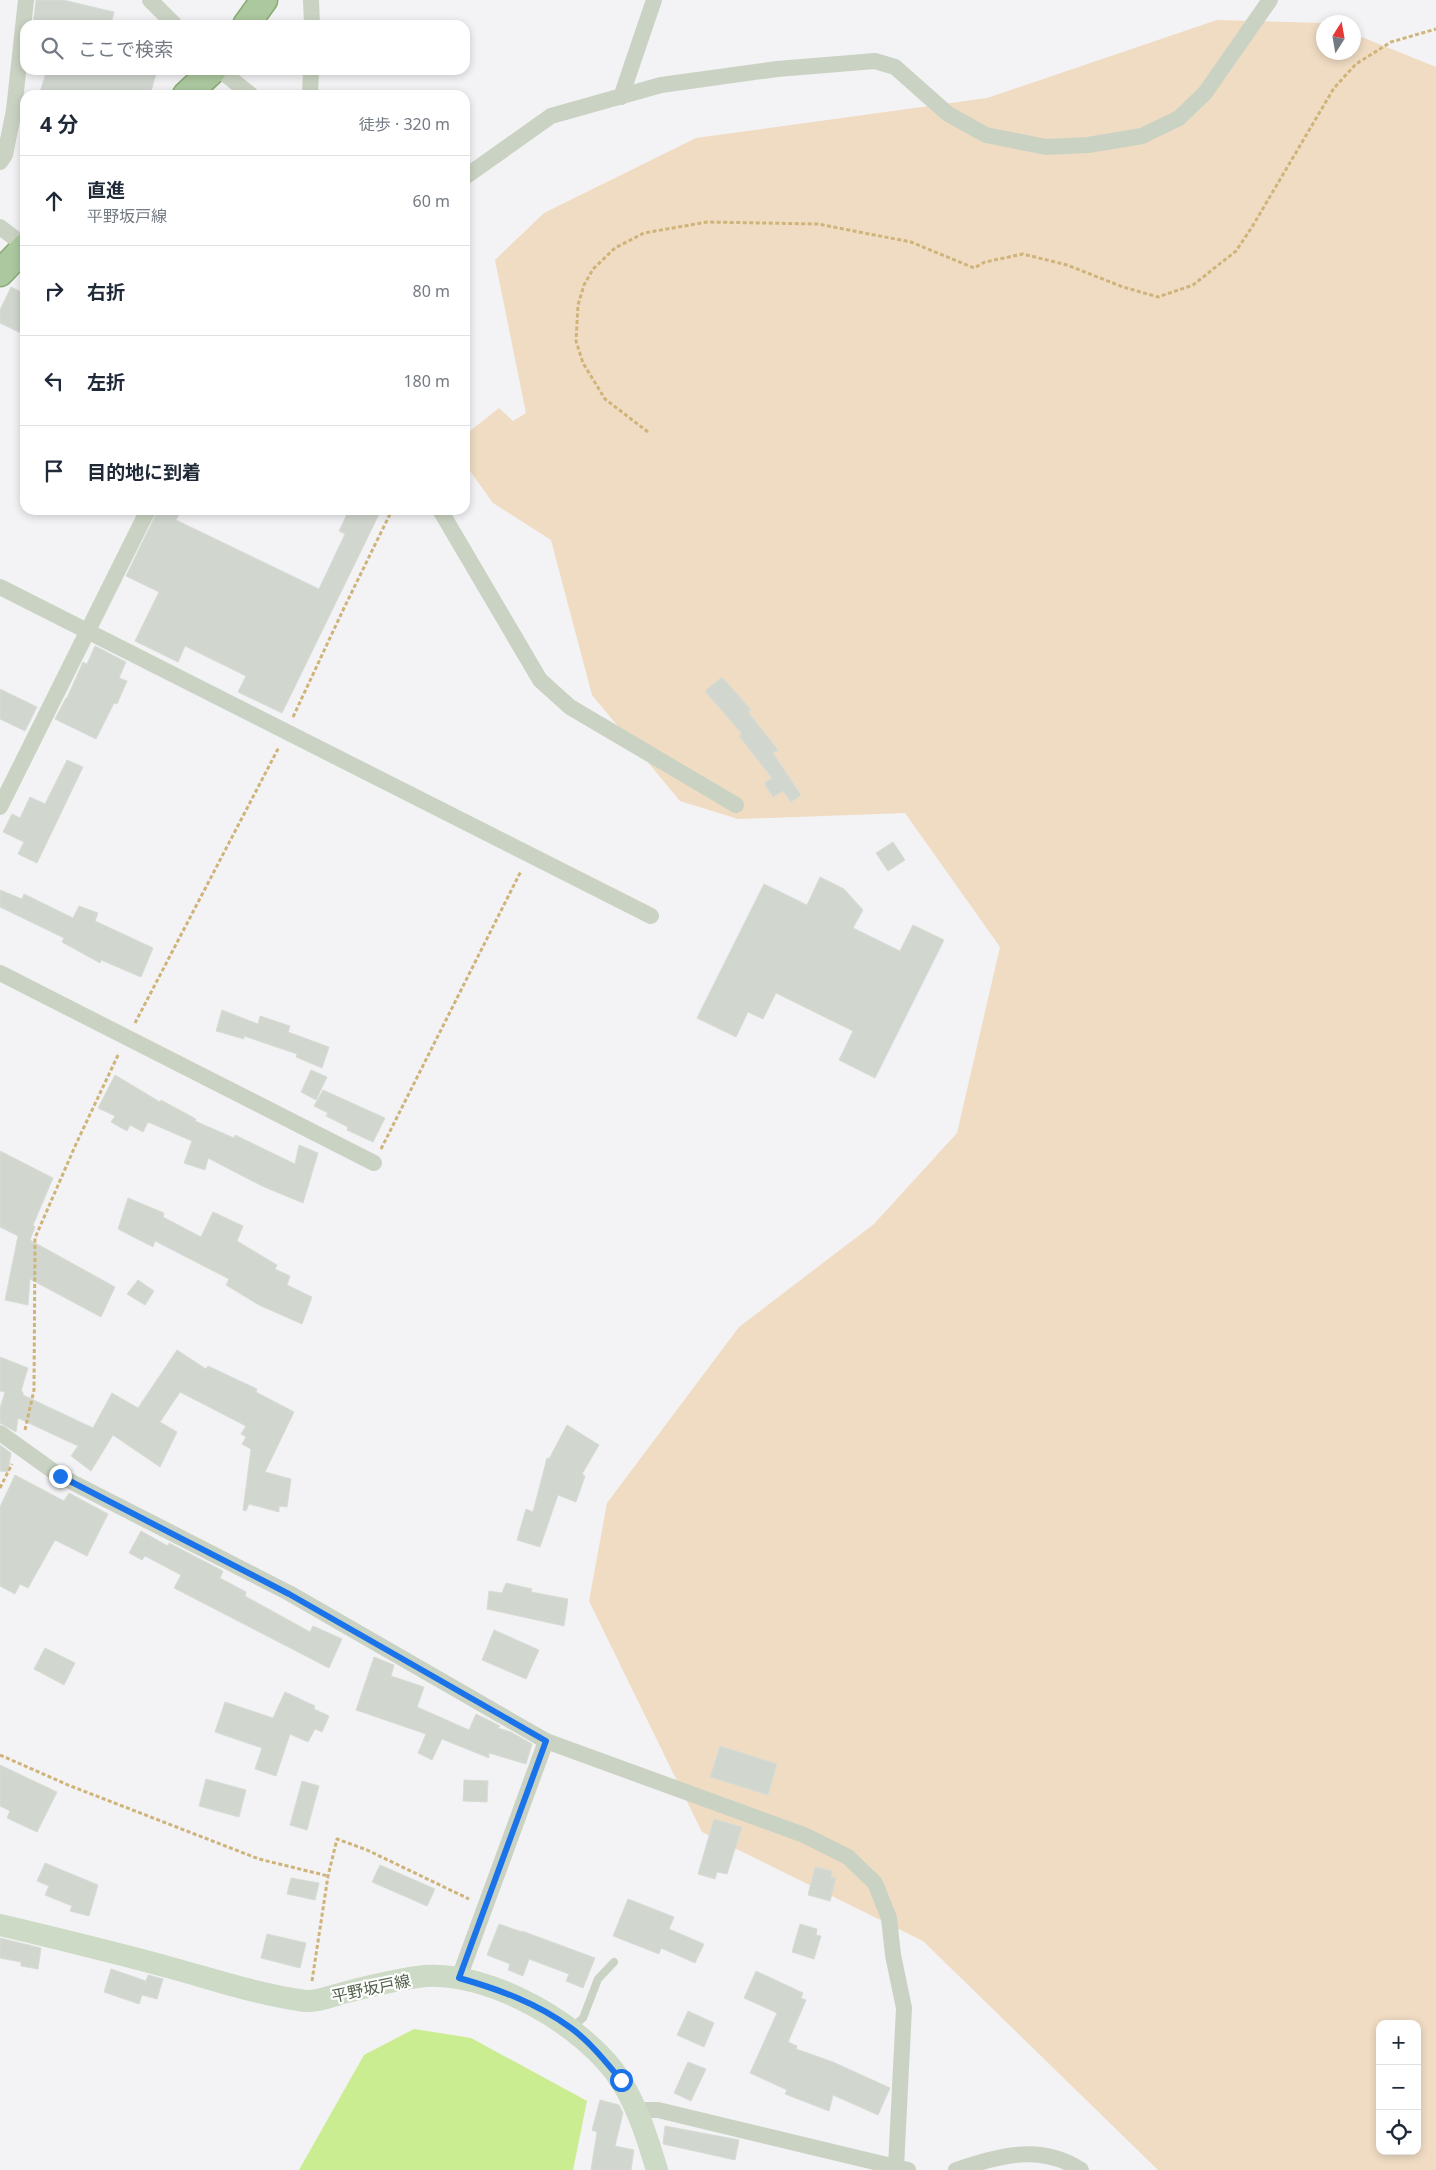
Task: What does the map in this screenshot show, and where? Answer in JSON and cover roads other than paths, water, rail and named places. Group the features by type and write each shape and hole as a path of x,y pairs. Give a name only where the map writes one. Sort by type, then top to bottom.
{"highway":[{"path":"250,20 264,0"},
{"path":"191,90 208,75"},
{"path":"0,273 20,252"}],"main road":[{"name":"平野坂戸線","path":"0,1925 97,1948 269,1995 308,2002 378,1984 427,1976 459,1978 502,1990 536,2007 571,2028 599,2054 621,2080 636,2110 657,2170"}],"street":[{"path":"24,20 26,0"},
{"path":"150,0 170,20"},
{"path":"311,0 312,20"},
{"path":"621,97 654,0"},
{"path":"470,173 551,116 661,85 776,69 875,61 895,67 948,114 986,135 1046,147 1088,145 1142,136 1179,118 1205,92 1270,0"},
{"path":"0,162 5,155 14,110 20,55"},
{"path":"226,75 245,90"},
{"path":"310,90 311,75"},
{"path":"0,227 20,243"},
{"path":"0,807 146,515"},
{"path":"443,515 540,680 570,707 736,805"},
{"path":"0,587 651,916"},
{"path":"0,973 374,1163"},
{"path":"0,1433 60,1476 289,1594 546,1741 804,1835 848,1857 875,1883 889,1918 893,1954 904,2008 902,2169 658,2110 636,2110"},
{"path":"459,1978 546,1741"},
{"path":"956,2170 994,2158 1030,2153 1070,2162 1081,2170"}],"lane":[{"path":"571,2028 583,2018 598,1980 614,1962"}]}
